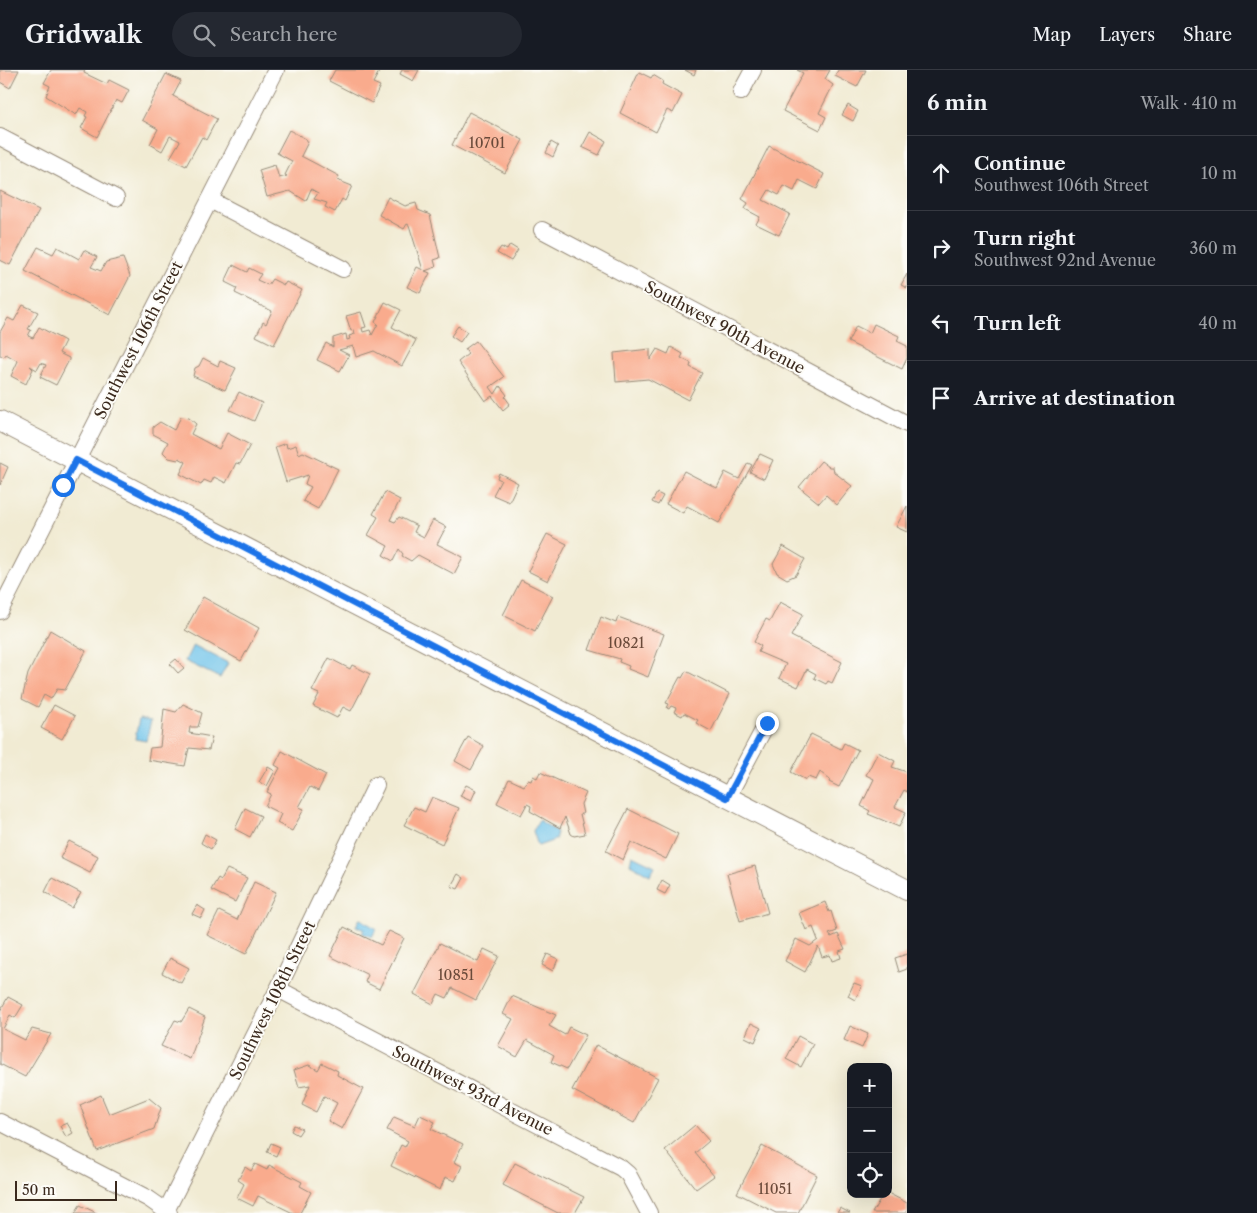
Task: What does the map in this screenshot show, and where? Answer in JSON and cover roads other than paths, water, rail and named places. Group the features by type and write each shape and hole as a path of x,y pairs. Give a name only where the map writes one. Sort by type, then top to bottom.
{"street":[{"name":"Southwest 106th Street","path":"0,611 276,70"},
{"path":"741,92 753,70"},
{"path":"0,137 116,198"},
{"path":"210,200 343,269"},
{"name":"Southwest 90th Avenue","path":"542,230 907,424"},
{"path":"0,422 727,798 905,885"},
{"path":"727,798 767,723"},
{"name":"Southwest 108th Street","path":"166,1212 278,989 376,785"},
{"name":"Southwest 93rd Avenue","path":"278,989 620,1168 628,1174 649,1213"},
{"path":"0,1122 149,1199 166,1212"}],"water":[{"path":"193,645 228,663 220,678 185,661"},
{"path":"139,719 151,721 146,741 135,739"},
{"path":"539,820 557,832 555,840 538,846 533,831"},
{"path":"632,855 655,866 650,875 630,864"},
{"path":"360,918 376,929 372,937 362,933 364,930 356,926"}]}
